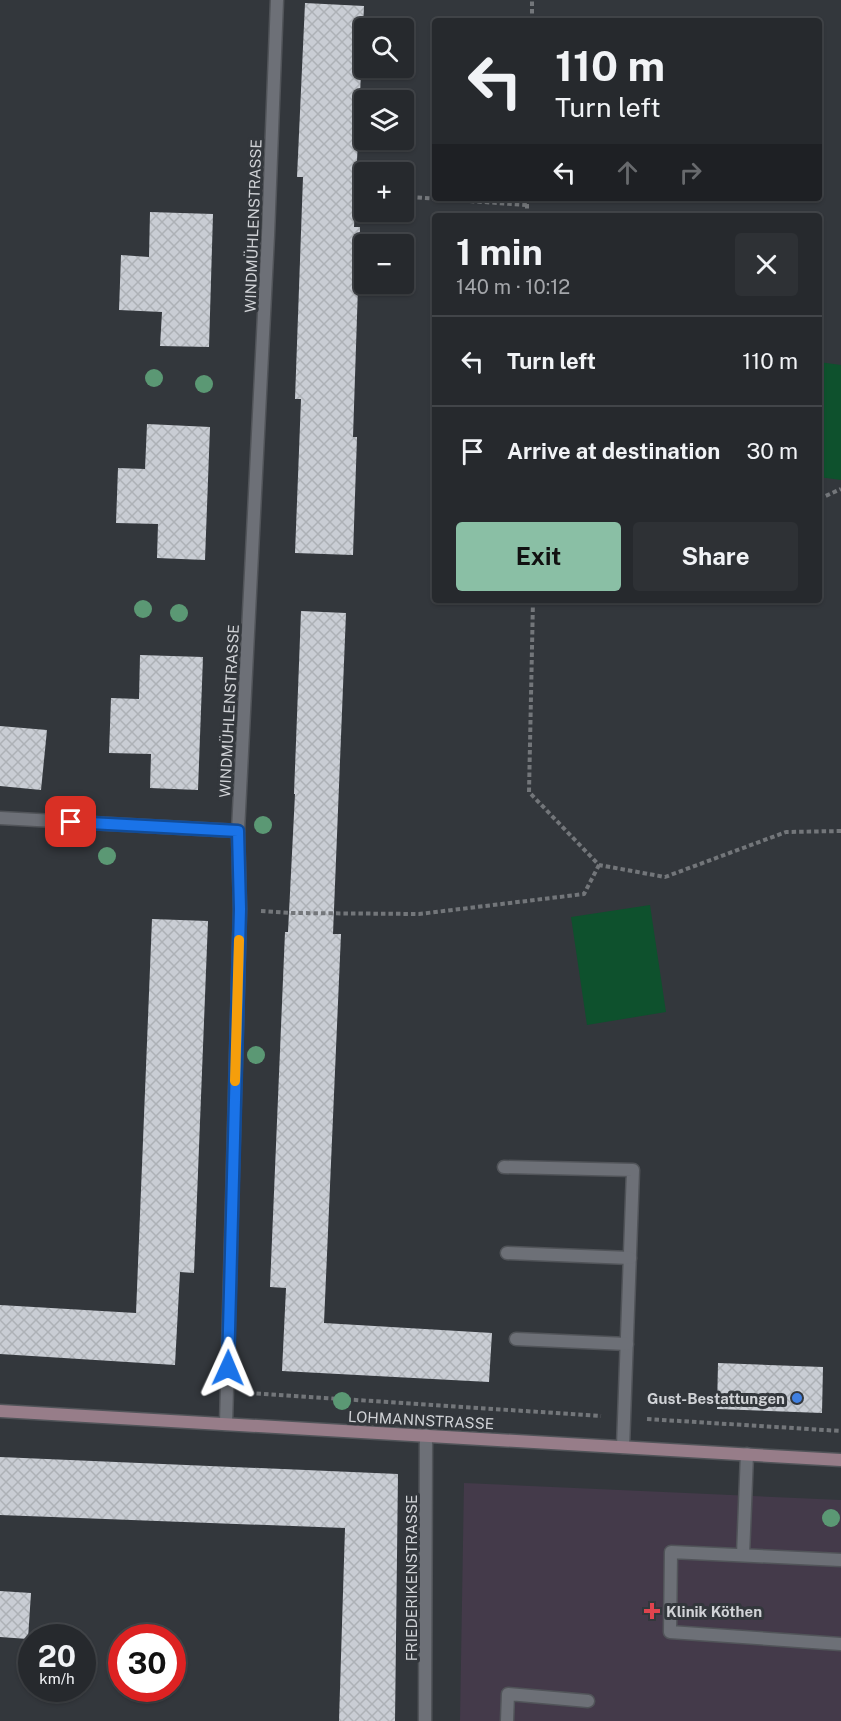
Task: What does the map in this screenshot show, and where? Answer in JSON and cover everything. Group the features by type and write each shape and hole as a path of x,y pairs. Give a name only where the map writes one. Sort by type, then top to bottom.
{"main road":[{"name":"LOHMANNSTRASSE","path":"0,1411 841,1460"}],"street":[{"name":"WINDMÜHLENSTRASSE","path":"226,1424 240,909 238,831 268,235 277,0"},
{"path":"0,818 238,831"},
{"path":"504,1167 633,1170 623,1447"},
{"path":"507,1253 630,1258"},
{"path":"516,1339 627,1344"},
{"name":"FRIEDERIKENSTRASSE","path":"425,1721 426,1435"},
{"path":"742,1555 747,1454"},
{"path":"841,1560 671,1552 670,1632 841,1644"},
{"path":"507,1721 508,1694 588,1701"}],"path":[{"path":"532,0 532,18"},
{"path":"414,197 432,199"},
{"path":"468,201 527,205"},
{"path":"527,213 528,201"},
{"path":"822,498 841,489"},
{"path":"533,603 529,792 599,865 665,877 786,832 841,831"},
{"path":"240,909 293,913 419,915 584,894 599,865"},
{"path":"227,1391 841,1431"}],"shaded area":[{"name":"Klinik Köthen","path":"464,1483 841,1500 841,1721 460,1721"}],"green space":[{"path":"822,362 841,365 841,480 822,477"},
{"path":"650,905 666,1012 587,1025 571,917"}],"building":[{"path":"305,3 364,6 363,18 354,18 354,78 361,78 360,90 354,90 354,150 357,150 357,162 354,162 354,227 360,227 360,234 354,234 354,294 358,294 353,437 357,437 353,555 295,553 301,399 295,399 303,177 297,177"},
{"path":"150,212 213,214 209,347 160,346 162,312 119,310 121,255 149,257"},
{"path":"147,424 210,427 205,560 157,558 158,524 116,523 118,468 145,469"},
{"path":"301,611 346,613 333,934 341,934 324,1323 492,1333 489,1382 282,1371 286,1288 270,1287 285,932 288,932 295,794"},
{"path":"140,655 203,657 198,790 150,788 151,754 109,753 111,698 139,699"},
{"path":"0,726 47,730 41,790 0,786"},
{"path":"152,919 208,921 194,1273 180,1272 175,1365 0,1354 0,1305 136,1313"},
{"path":"718,1363 823,1367 822,1413 717,1409"},
{"path":"0,1457 398,1474 395,1721 339,1721 345,1528 0,1515"},
{"path":"0,1591 31,1593 29,1624 18,1624 18,1638 0,1637"}],"slow traffic":[{"path":"235,1081 239,940"}],"place":[{"name":"Gust-Bestattungen","path":"797,1398"},
{"name":"Klinik Köthen","path":"652,1611"}],"route":[{"path":"71,822 238,831 240,909 228,1368"}]}
